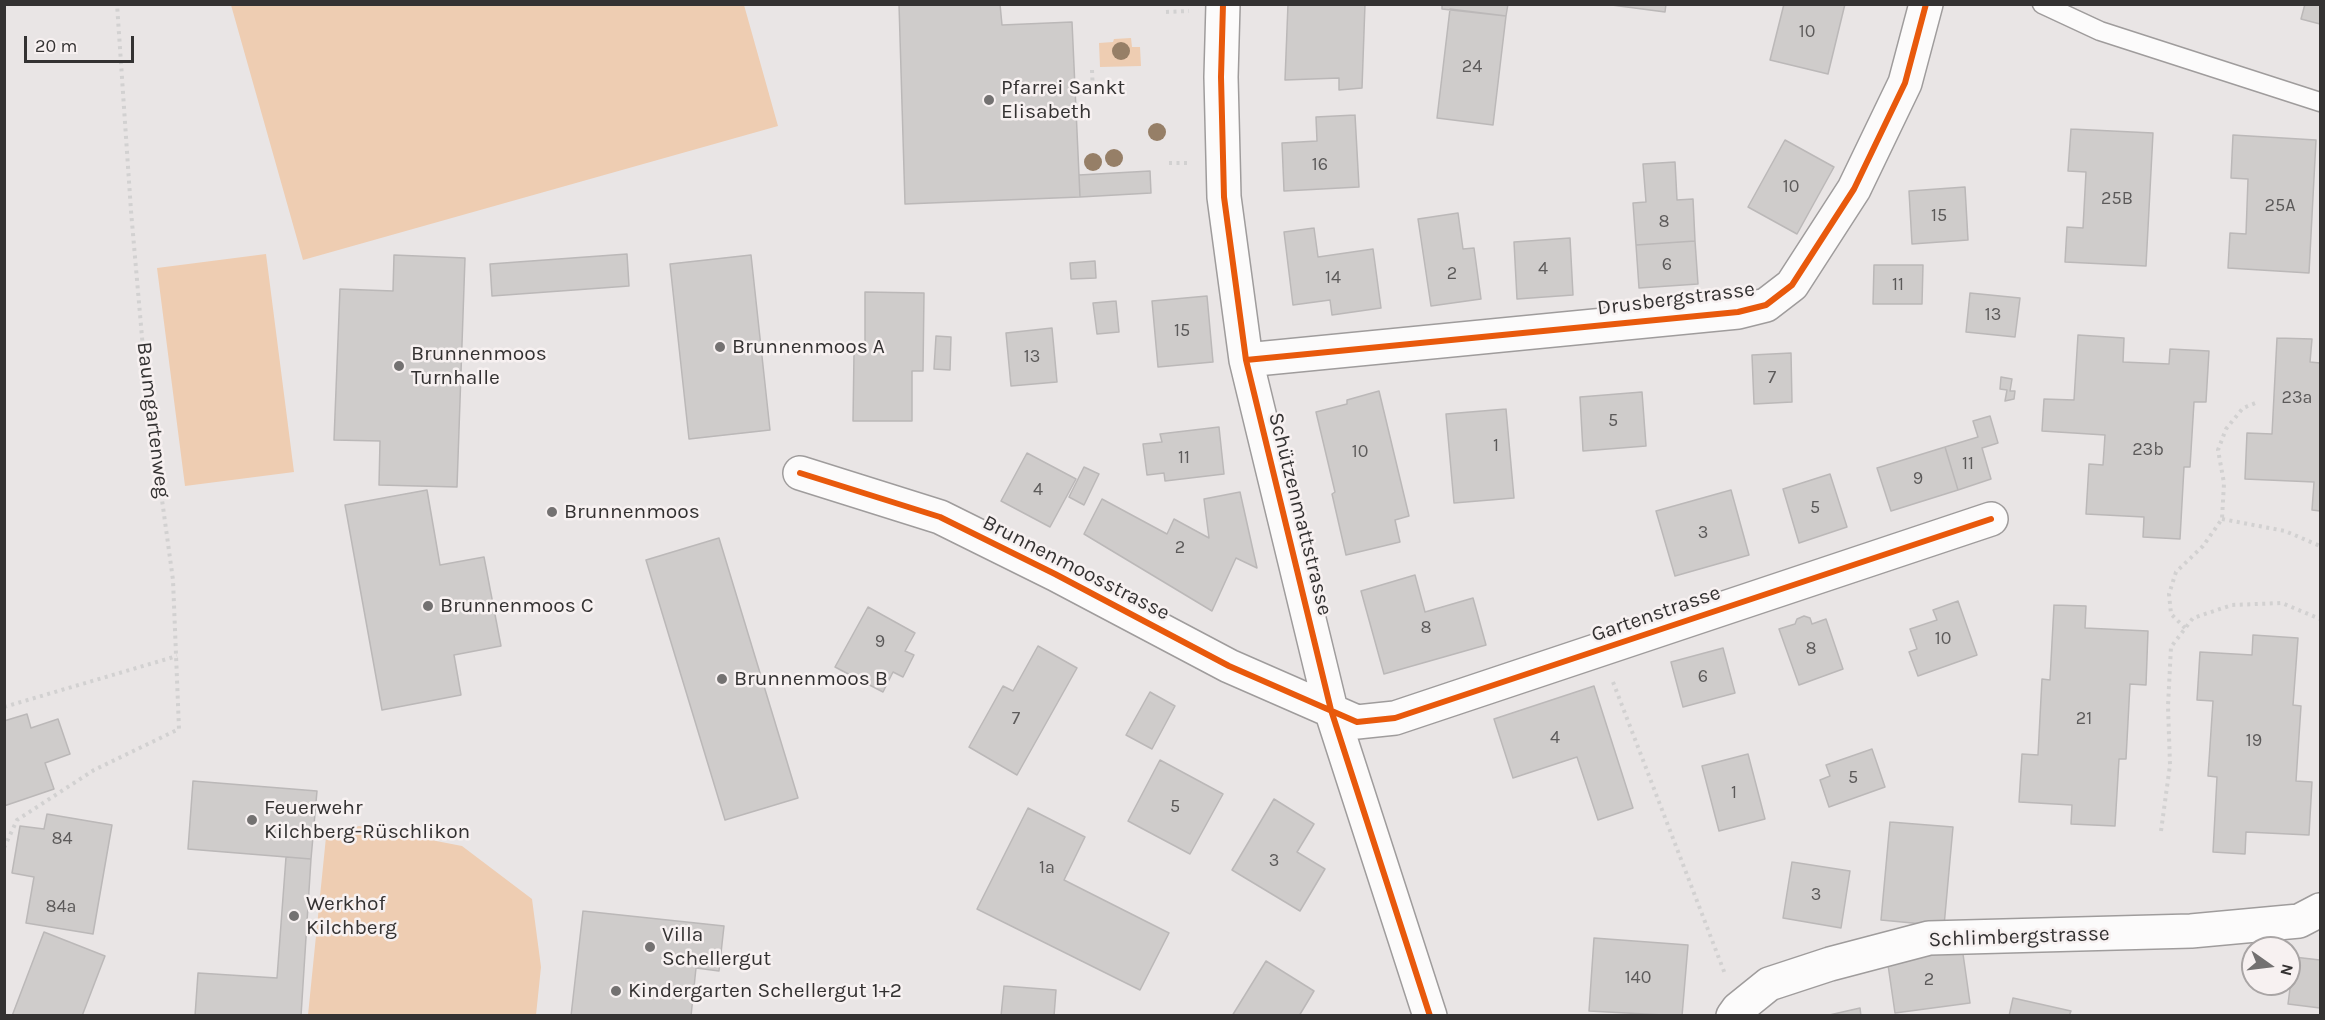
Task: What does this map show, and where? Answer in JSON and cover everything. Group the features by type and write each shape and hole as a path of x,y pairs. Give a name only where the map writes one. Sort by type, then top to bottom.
{"street":[{"name":"Schützenmattstrasse","path":"1223,4 1221,77 1224,198 1246,360 1331,711 1430,1016"},
{"name":"Drusbergstrasse","path":"1246,360 1738,312 1766,305 1792,285 1854,189 1905,82 1926,4"},
{"name":"Brunnenmoosstrasse","path":"800,473 940,517 1229,666 1331,711"},
{"name":"Gartenstrasse","path":"1331,711 1357,722 1395,718 1991,519"},
{"name":"Schlimbergstrasse","path":"1736,1012 1769,984 1830,964 1929,938 2191,931 2299,921 2320,910"}],"lane":[{"path":"2042,4 2100,31 2320,102"}],"path":[{"path":"1092,70 1093,93"},
{"path":"2185,628 2171,614 2169,594 2176,572 2203,546 2222,519 2223,483 2218,450 2226,429 2243,408 2258,402"},
{"path":"2222,519 2285,531 2320,546"},
{"path":"2161,831 2170,765 2168,706 2171,646 2193,618 2232,605 2282,603 2320,616"},
{"path":"1601,650 1736,1012"},
{"path":"4,706 177,656"}],"shaded area":[{"path":"231,5 744,5 778,126 303,260"},
{"path":"1131,38 1132,47 1140,47 1141,66 1100,67 1099,43"},
{"path":"266,254 294,472 185,486 157,268"},
{"path":"359,826 462,846 532,899 541,967 536,1015 308,1015 326,837"}],"building":[{"name":"Pfarrei Sankt Elisabeth","path":"899,4 1000,4 1002,25 1072,22 1080,197 905,204"},
{"path":"1288,4 1365,4 1362,88 1339,90 1339,78 1285,80"},
{"path":"1442,4 1508,4 1506,16 1442,9"},
{"path":"1604,4 1666,4 1665,12"},
{"path":"1784,4 1845,4 1828,74 1770,60"},
{"path":"2305,4 2320,4 2320,24 2301,19"},
{"path":"1450,9 1506,16 1493,125 1437,118"},
{"path":"1355,115 1359,187 1284,191 1282,143 1317,141 1316,117"},
{"path":"2071,129 2153,133 2146,266 2065,262 2067,227 2083,228 2086,172 2068,171"},
{"path":"2233,135 2316,140 2309,273 2228,268 2230,233 2246,234 2248,179 2231,178"},
{"path":"1785,140 1834,167 1797,234 1748,207"},
{"path":"1675,162 1677,200 1693,199 1695,241 1636,245 1633,203 1646,202 1643,164"},
{"path":"1150,171 1151,193 1080,197 1079,175"},
{"path":"1965,187 1968,240 1912,244 1909,191"},
{"path":"1458,213 1463,249 1474,248 1481,299 1431,306 1418,219"},
{"path":"1314,228 1318,257 1373,249 1381,308 1332,315 1330,300 1293,305 1284,232"},
{"path":"1570,238 1573,295 1517,299 1514,242"},
{"path":"1695,241 1698,284 1639,288 1636,245"},
{"path":"627,254 629,286 492,296 490,264"},
{"name":"Brunnenmoos Turnhalle","path":"394,255 465,258 457,487 379,485 380,441 334,440 340,289 393,291"},
{"name":"Brunnenmoos A","path":"751,255 770,430 689,439 670,264"},
{"path":"1095,261 1096,278 1071,279 1070,263"},
{"path":"1874,265 1923,265 1922,304 1873,304"},
{"path":"865,292 924,293 923,371 912,371 912,421 853,421 854,353 865,353"},
{"path":"1970,293 2020,298 2015,337 1966,332"},
{"path":"1207,296 1213,362 1158,367 1152,301"},
{"path":"1116,301 1119,332 1097,334 1093,303"},
{"path":"1052,328 1057,382 1011,386 1006,333"},
{"path":"2078,335 2124,338 2123,362 2169,364 2170,349 2209,351 2206,402 2194,402 2190,467 2184,467 2180,539 2143,537 2144,517 2086,514 2089,464 2103,465 2105,435 2042,431 2044,399 2074,400"},
{"path":"936,336 951,337 950,370 934,369"},
{"path":"2277,338 2312,339 2310,362 2320,363 2320,511 2312,510 2314,482 2245,479 2247,433 2272,434"},
{"path":"1791,353 1792,402 1754,404 1752,355"},
{"path":"2001,377 2012,379 2010,391 2015,391 2014,399 2005,401 2007,390 2000,389"},
{"path":"1379,391 1409,516 1395,520 1400,542 1346,555 1332,494 1335,492 1316,412 1347,404 1347,400"},
{"path":"1642,392 1646,446 1583,451 1580,397"},
{"path":"1506,409 1514,498 1454,503 1446,414"},
{"path":"1990,416 1998,443 1982,448 1991,479 1958,490 1945,447 1978,437 1973,421"},
{"path":"1219,427 1224,474 1165,481 1164,473 1147,475 1143,444 1162,442 1160,434"},
{"path":"1945,447 1958,490 1891,511 1877,468"},
{"path":"1027,453 1076,479 1050,527 1001,501"},
{"path":"1084,467 1099,474 1084,505 1069,497"},
{"path":"1830,474 1847,527 1799,543 1783,489"},
{"name":"Brunnenmoos C","path":"427,490 440,565 484,557 501,646 454,655 461,695 382,710 345,505"},
{"path":"1731,490 1749,555 1675,576 1656,511"},
{"path":"1240,492 1257,568 1236,558 1212,611 1084,534 1102,499 1167,534 1174,519 1209,538 1204,499"},
{"name":"Brunnenmoos B","path":"719,538 798,798 725,820 646,560"},
{"path":"1415,575 1425,612 1473,598 1486,645 1384,674 1361,591"},
{"path":"1958,601 1977,655 1918,676 1909,652 1917,649 1910,629 1937,620 1933,610"},
{"path":"2054,605 2086,606 2085,628 2148,631 2146,685 2130,684 2126,759 2119,759 2115,826 2071,824 2072,805 2019,802 2022,754 2038,755 2042,679 2050,680"},
{"path":"868,607 915,633 905,651 914,655 903,677 893,672 883,692 835,667"},
{"path":"1804,616 1810,618 1812,624 1826,619 1843,669 1799,685 1779,629 1795,624 1797,619"},
{"path":"2253,635 2298,638 2293,705 2301,706 2296,781 2312,782 2309,835 2246,832 2245,854 2213,852 2217,777 2208,776 2213,701 2197,700 2200,652 2252,655"},
{"path":"1038,646 1077,668 1017,775 969,747 1003,686 1013,691"},
{"path":"1723,648 1735,693 1683,707 1671,662"},
{"path":"1594,686 1633,808 1598,820 1577,757 1513,778 1494,719"},
{"path":"1150,692 1175,706 1152,749 1126,735"},
{"path":"27,714 31,728 58,719 70,754 45,763 54,789 4,806 4,721"},
{"path":"1872,749 1885,787 1829,807 1820,780 1830,776 1826,765"},
{"path":"1748,754 1765,819 1719,831 1702,766"},
{"path":"1160,760 1223,794 1190,854 1128,821"},
{"name":"Feuerwehr Kilchberg-Rüschlikon","path":"193,781 317,791 311,859 188,849"},
{"path":"1274,799 1314,824 1297,852 1325,869 1300,911 1232,870"},
{"path":"1028,808 1085,837 1064,880 1169,933 1140,990 977,909"},
{"path":"47,814 112,825 93,934 26,923 34,877 12,873 20,826 44,829"},
{"path":"1890,822 1953,827 1944,926 1881,920"},
{"name":"Werkhof Kilchberg","path":"286,857 311,859 301,1016 195,1016 198,973 277,978"},
{"path":"1792,862 1850,871 1841,928 1783,918"},
{"name":"Villa Schellergut","path":"583,911 724,926 719,971 696,968 691,1016 571,1016"},
{"path":"44,932 105,956 82,1016 12,1016"},
{"path":"1594,938 1688,945 1682,1016 1589,1011"},
{"path":"1962,947 1970,1003 1895,1013 1887,958"},
{"path":"2301,958 2320,960 2320,1008 2288,1004 2289,996 2301,996"},
{"path":"1266,961 1314,991 1299,1016 1232,1016"},
{"path":"1004,986 1056,990 1054,1016 1001,1016"},
{"path":"2013,998 2071,1011 2069,1016 2009,1016"},
{"path":"1860,1008 1861,1016 1825,1016"}],"cycle path":[{"path":"1223,4 1221,77 1224,197 1246,360 1331,710 1430,1016"},
{"path":"1246,360 1738,312 1766,305 1792,285 1854,189 1905,83 1926,4"},
{"path":"800,473 940,517 1055,574 1229,666 1357,722 1395,718 1991,519"}],"place":[{"name":"Pfarrei Sankt Elisabeth","path":"989,100"},
{"name":"Brunnenmoos A","path":"720,347"},
{"name":"Brunnenmoos Turnhalle","path":"399,366"},
{"name":"Brunnenmoos","path":"552,512"},
{"name":"Brunnenmoos C","path":"428,606"},
{"name":"Brunnenmoos B","path":"722,679"},
{"name":"Feuerwehr Kilchberg-Rüschlikon","path":"252,820"},
{"name":"Werkhof Kilchberg","path":"294,916"},
{"name":"Villa Schellergut","path":"650,947"},
{"name":"Kindergarten Schellergut 1+2","path":"616,991"}]}
